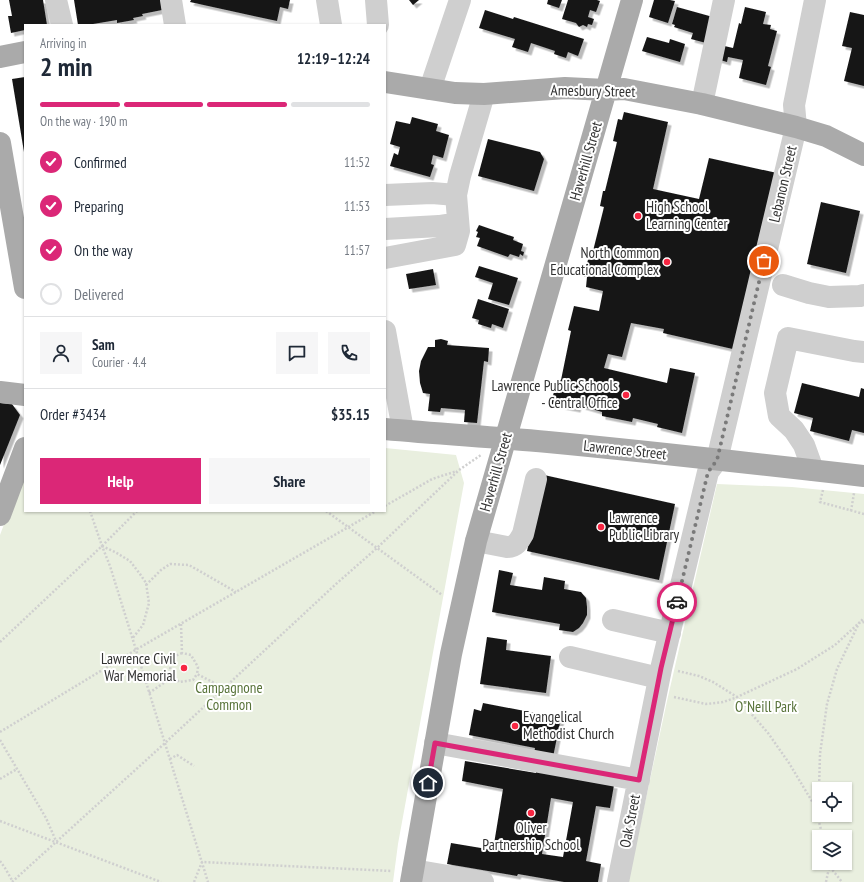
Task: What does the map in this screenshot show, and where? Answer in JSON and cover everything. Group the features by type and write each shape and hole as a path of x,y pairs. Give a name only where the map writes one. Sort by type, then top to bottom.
{"main road":[{"name":"Haverhill Street","path":"405,874 435,743 451,654 476,540 632,0"},
{"path":"0,57 24,52"},
{"name":"Amesbury Street","path":"386,82 455,93 484,94 564,88 606,90 624,89 702,104 796,127 826,136 864,155"},
{"path":"0,146 24,282"},
{"path":"0,392 24,395"},
{"name":"Lawrence Street","path":"394,429 547,442 813,470 859,484"},
{"path":"0,515 24,451"}],"street":[{"path":"56,0 62,24"},
{"path":"171,0 175,24"},
{"path":"327,0 331,24"},
{"path":"376,0 378,24"},
{"path":"430,89 460,0"},
{"path":"702,104 724,0"},
{"name":"Lebanon Street","path":"717,460 796,127 794,105 815,0"},
{"path":"386,258 455,245 459,231 456,195 460,176 484,94"},
{"path":"386,195 432,193 456,195"},
{"path":"386,229 439,226 458,223"},
{"path":"783,285 829,297 864,295"},
{"path":"813,470 804,445 794,430 779,416 775,393 788,338 864,352"},
{"path":"386,342 394,429"},
{"name":"Oak Street","path":"618,882 639,780 667,681 670,633 708,472 717,460"},
{"path":"476,540 507,547 515,546 519,542 523,534 536,479"},
{"path":"613,620 670,633"},
{"path":"570,657 667,681"},
{"path":"435,743 639,780"},
{"path":"405,874 483,882"}],"path":[{"path":"0,860 13,882 377,548 459,470 505,439"},
{"path":"386,505 432,479 459,470"},
{"path":"851,511 859,484"},
{"path":"823,490 820,502 864,514"},
{"path":"90,512 110,566 208,882"},
{"path":"0,642 136,512"},
{"path":"327,512 442,595"},
{"path":"0,732 136,650 374,512"},
{"path":"102,546 130,561 146,585 149,603 144,625 132,639"},
{"path":"146,585 161,570 170,564 189,565 236,592"},
{"path":"667,681 706,704 723,702 797,669 835,645 864,618"},
{"path":"820,782 820,754 827,704 837,669 859,624 864,622"},
{"path":"181,624 182,653"},
{"path":"182,653 191,655 198,667 197,674 193,680 179,682 171,674 170,666 175,656 182,653"},
{"path":"197,674 224,688"},
{"path":"149,694 174,676"},
{"path":"667,681 699,676 713,682 737,697 768,733 789,763 812,802"},
{"path":"0,740 46,818 56,842"},
{"path":"170,759 177,755 194,766"},
{"path":"0,779 17,769"},
{"path":"0,821 161,882"},
{"path":"202,862 405,874"},
{"path":"194,882 202,862"},
{"path":"826,882 829,870"},
{"path":"832,870 842,882"}],"green space":[{"name":"Campagnone Common","path":"386,448 456,455 464,483 398,844 393,882 0,882 0,535 24,472 24,512 386,512"},
{"name":"O\"Neill Park","path":"717,484 792,487 864,494 864,882 628,882 667,701"}],"building":[{"path":"9,0 43,0 47,24 24,24 24,30 11,33 8,16 12,16"},
{"path":"74,0 161,0 162,10 142,14 143,16 133,18 134,20 117,23 117,20 93,24 78,24"},
{"path":"191,0 290,0 288,9 280,7 277,21 190,2"},
{"path":"409,0 419,0 413,5"},
{"path":"548,0 562,0 559,8 547,4"},
{"path":"568,0 600,1 596,12 590,10 588,17 594,19 592,25 588,24 587,27 583,25 579,27 576,23 562,19"},
{"path":"654,0 675,1 668,23 649,17"},
{"path":"677,7 713,17 706,43 691,39 693,33 674,27 675,25 672,24"},
{"path":"745,7 766,12 763,24 771,25 770,29 777,31 768,66 771,67 766,85 739,78 743,60 728,57 727,62 713,58 716,44 733,48 739,23 741,24"},
{"path":"485,10 513,19 514,17 584,39 578,56 568,52 566,58 554,54 555,51 531,43 528,52 512,47 515,39 479,28"},
{"path":"850,12 864,15 864,86 844,81 852,48 842,46"},
{"path":"647,37 669,43 670,39 685,44 680,62 642,51"},
{"path":"24,77 24,152 12,79"},
{"name":"North Common Educational Complex","path":"624,112 668,122 653,189 699,199 709,158 777,173 737,350 663,333 664,329 631,323 622,357 608,354 604,368 667,383 670,368 695,373 682,433 657,427 658,424 633,418 632,422 602,416 602,412 578,405 577,409 551,404 557,379 561,380 571,331 568,330 574,306 599,311 603,291 586,287 587,277 584,277 589,255 592,255 604,207 600,206 617,142 613,141 618,119 622,120"},
{"path":"412,117 438,124 436,131 449,135 443,158 433,155 431,164 434,165 430,177 390,166 394,153 398,155 400,147 390,144 396,121 410,124"},
{"path":"488,139 540,152 544,159 534,191 478,176"},
{"path":"821,202 860,211 846,273 807,264"},
{"path":"479,225 514,237 513,240 523,244 521,251 524,252 523,256 520,254 519,257 510,254 508,257 477,246 480,238 476,237 478,232 476,231"},
{"path":"479,266 518,278 509,305 488,299 493,283 475,277"},
{"path":"433,269 436,285 409,289 406,274"},
{"path":"478,299 509,309 503,328 492,324 491,328 478,324 479,320 472,318"},
{"path":"441,339 448,341 447,345 489,348 488,362 484,361 477,423 464,422 465,410 441,408 440,412 428,411 430,394 423,393 419,371 421,361 428,347 435,347 435,340"},
{"path":"802,383 859,397 861,388 864,389 864,433 852,430 849,441 810,431 813,418 794,413"},
{"path":"0,403 12,404 20,415 0,465"},
{"name":"Lawrence Public Library","path":"544,475 675,504 659,580 527,551"},
{"path":"499,570 513,573 510,585 542,590 544,577 565,581 564,589 581,592 586,598 587,615 583,623 573,632 559,630 560,624 492,612"},
{"path":"487,637 507,640 506,650 551,656 546,693 480,684"},
{"name":"Evangelical Methodist Church","path":"483,703 561,718 553,757 534,753 535,748 469,735 474,709 481,711"},
{"path":"465,761 536,773 536,771 614,785 610,808 596,806 586,861 601,864 598,882 564,882 518,874 517,876 447,864 451,843 493,850 503,789 462,781","holes":["551,798 573,802 563,857 542,854"]}],"way so far":[{"path":"677,602 708,472 717,460 764,261"}],"place":[{"name":"High School Learning Center","path":"638,216"},
{"name":"North Common Educational Complex","path":"667,262"},
{"name":"Lawrence Public Schools - Central Office","path":"626,395"},
{"name":"Lawrence Public Library","path":"601,527"},
{"name":"Lawrence Civil War Memorial","path":"184,668"},
{"name":"Evangelical Methodist Church","path":"515,726"},
{"name":"Oliver Partnership School","path":"531,813"}],"route":[{"path":"428,783 435,743 639,780 661,668 677,602"}]}
